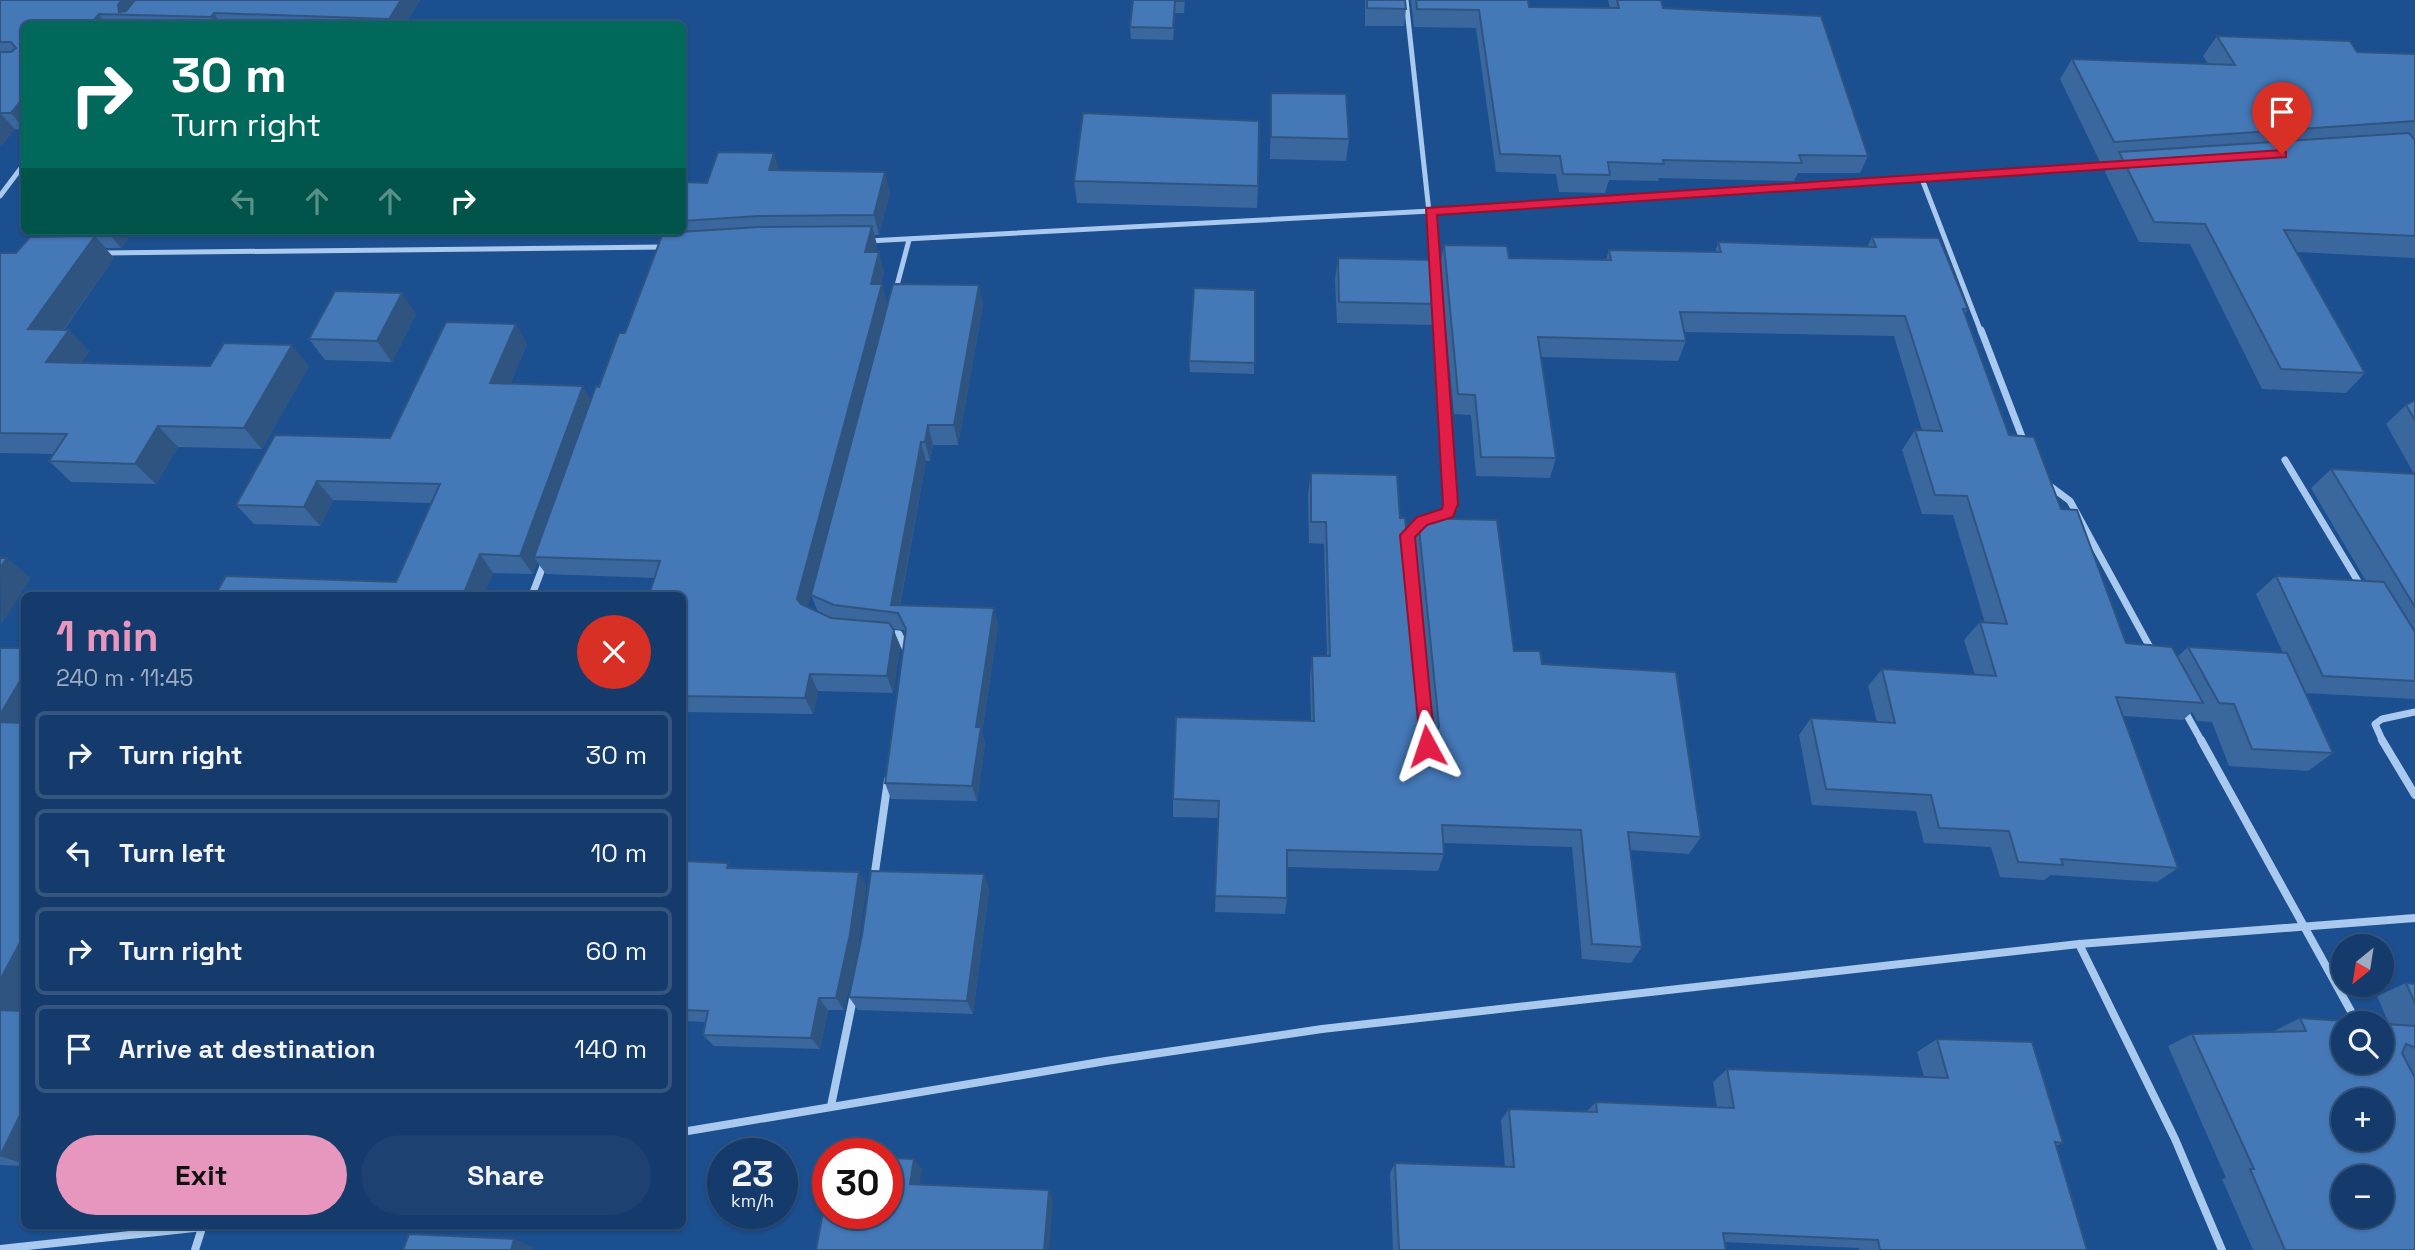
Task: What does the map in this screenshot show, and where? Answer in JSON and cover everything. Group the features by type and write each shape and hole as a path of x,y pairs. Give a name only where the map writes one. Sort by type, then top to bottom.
{"street":[{"path":"1406,0 1431,211 1436,281"},
{"path":"857,241 1431,211 2131,165"},
{"path":"0,196 21,168"},
{"path":"1922,179 2026,447"},
{"path":"891,307 909,240"},
{"path":"98,253 671,247"},
{"path":"653,261 657,248"},
{"path":"1408,548 1407,535 1415,526 1448,513 1451,504 1436,295"},
{"path":"2285,460 2370,601"},
{"path":"2039,478 2070,501 2156,659"},
{"path":"534,592 546,556"},
{"path":"875,632 900,634 906,646 904,660"},
{"path":"2176,695 2249,828 2307,925 2351,1011"},
{"path":"2415,712 2382,719 2375,724 2375,729 2415,795"},
{"path":"872,893 889,770"},
{"path":"686,1131 1106,1061 1322,1029 2079,944 2415,918"},
{"path":"2079,944 2175,1139 2222,1250"},
{"path":"831,1107 856,988"},
{"path":"0,1249 192,1229"},
{"path":"195,1250 202,1229"}],"building":[{"path":"0,0 122,0 118,5 119,12 126,11 135,0 401,0 389,19 214,13 211,17 99,14 93,21 21,21 21,101 11,113 0,113 0,52 11,52 16,48 11,42 0,42"},
{"path":"1133,0 1184,1 1175,1 1173,28 1130,27"},
{"path":"1367,0 1405,0 1406,9 1367,8"},
{"path":"1416,0 1528,0 1529,7 1619,8 1617,0 1661,0 1663,8 1821,16 1868,156 1799,155 1802,163 1663,160 1664,164 1608,162 1610,175 1563,174 1560,156 1500,154 1479,10 1417,9"},
{"path":"2217,36 2350,41 2357,52 2415,54 2415,121 2114,142 2072,59 2235,65"},
{"path":"1271,93 1346,94 1349,139 1271,137"},
{"path":"1083,113 1259,121 1258,186 1074,181"},
{"path":"2409,133 2415,140 2415,236 2284,230 2365,373 2281,369 2205,224 2154,222 2119,152"},
{"path":"718,152 774,153 769,170 885,172 874,215 759,216 686,221 686,182 707,183"},
{"path":"872,226 865,252 879,252 871,284 882,284 797,599 801,604 831,618 889,623 894,630 887,676 810,674 805,698 686,696 686,592 650,592 660,561 534,557 596,386 599,387 619,333 625,333 662,235 759,227"},
{"path":"95,236 28,329 69,330 46,362 210,366 224,343 292,345 244,428 158,426 135,464 49,461 67,434 0,433 0,253 16,253 30,237"},
{"path":"1872,237 1939,238 1968,309 1963,309 2009,435 2034,437 2061,509 2077,510 2126,643 2172,647 2203,703 2116,697 2178,868 2061,859 2063,865 2018,862 2009,831 1939,828 1931,795 1826,789 1811,718 1895,723 1882,669 1996,676 1980,622 2007,624 1967,496 1935,495 1915,430 1942,431 1905,316 1680,312 1686,341 1538,337 1556,458 1481,457 1475,395 1458,394 1444,245 1507,246 1509,258 1611,260 1609,250 1721,252 1718,242 1876,247"},
{"path":"1338,258 1434,260 1437,304 1339,302"},
{"path":"893,284 979,285 954,425 928,425 925,442 921,442 891,605 994,608 976,727 981,727 972,786 885,783 906,629 898,613 834,605 811,595"},
{"path":"1194,288 1255,290 1255,363 1189,361"},
{"path":"335,291 402,293 377,341 309,339"},
{"path":"446,322 516,324 490,383 583,386 520,556 480,554 464,592 217,592 226,576 396,582 440,484 317,481 304,507 236,505 275,435 390,438"},
{"path":"2415,400 2415,420 2406,405"},
{"path":"2331,469 2415,474 2415,607"},
{"path":"1311,473 1397,475 1400,518 1405,518 1428,732 1436,733 1439,726 1418,518 1497,520 1514,651 1540,651 1542,664 1676,672 1701,837 1628,832 1642,947 1592,944 1581,830 1442,825 1444,854 1287,850 1287,898 1215,896 1219,801 1173,799 1176,717 1314,721 1312,656 1330,656 1326,522 1311,522"},
{"path":"0,558 7,558 0,568"},
{"path":"2276,576 2384,582 2415,632 2415,681 2323,676"},
{"path":"2188,647 2287,653 2333,753 2252,749 2234,704 2219,703"},
{"path":"0,648 21,648 21,679 0,715"},
{"path":"0,722 21,723 21,941 0,980"},
{"path":"686,861 728,863 727,868 859,872 850,934 836,998 819,998 811,1038 703,1035 708,1011 686,1010"},
{"path":"871,871 984,874 967,1001 849,997 862,935"},
{"path":"2406,983 2415,984 2415,1003"},
{"path":"0,1010 21,1011 21,1113 0,1156"},
{"path":"2300,1018 2331,1020 2331,1074 2394,1074 2394,1025 2415,1026 2415,1049 2406,1044 2402,1053 2415,1078 2415,1250 2285,1250 2250,1169 2254,1169 2192,1034 2306,1031"},
{"path":"1937,1039 2032,1042 2063,1143 2055,1142 2087,1250 1880,1250 1878,1240 1723,1233 1726,1250 1399,1250 1395,1163 1514,1167 1509,1109 1597,1112 1596,1102 1734,1108 1727,1069 1948,1078"},
{"path":"903,1159 914,1159 910,1184 1049,1190 1044,1250 816,1250 820,1229 903,1229"},
{"path":"409,1234 514,1239 511,1250 403,1250"}],"route":[{"path":"1427,746 1407,535 1422,521 1448,513 1451,504 1431,211 2282,154"}]}
